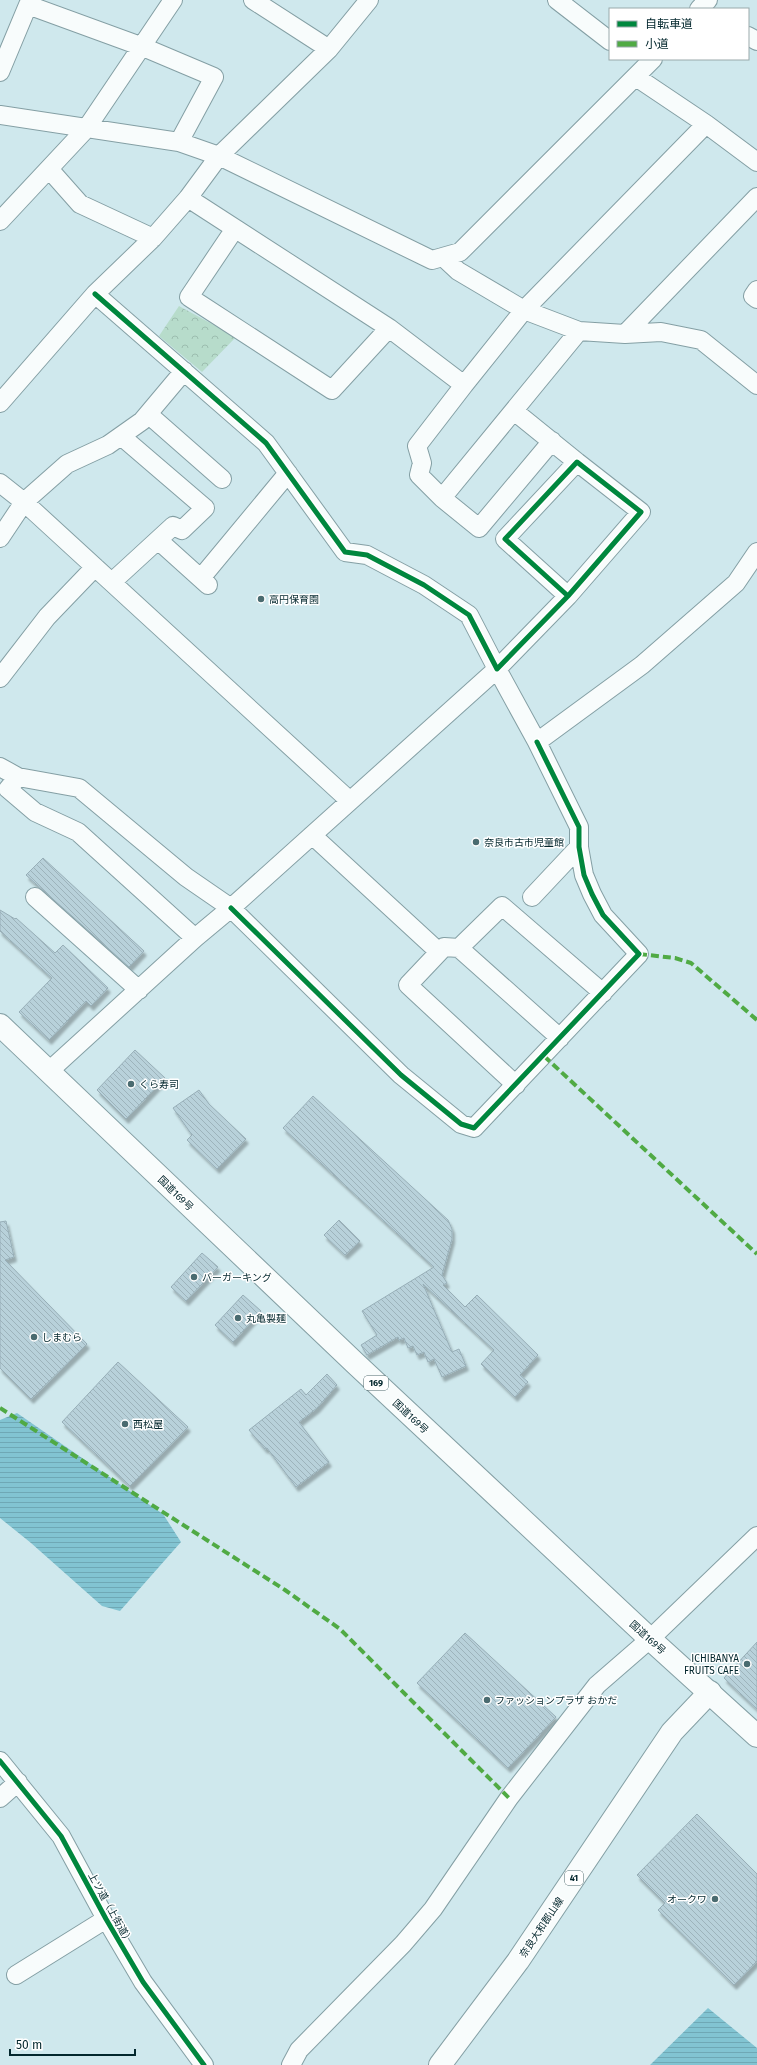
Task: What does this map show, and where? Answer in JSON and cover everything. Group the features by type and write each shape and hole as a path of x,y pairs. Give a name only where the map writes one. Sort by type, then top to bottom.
{"main road":[{"name":"国道169号","path":"0,1025 356,1364 650,1639 757,1736"},
{"name":"奈良大和郡山線","path":"440,2065 518,1961 672,1732 710,1692"}],"street":[{"path":"0,221 86,129 143,47 173,0"},
{"path":"253,0 329,49"},
{"path":"0,404 94,294 153,238 188,198 219,156 329,49 369,0"},
{"path":"557,0 609,40"},
{"path":"701,8 708,0"},
{"path":"0,72 28,5 143,47 214,77 179,142"},
{"path":"0,115 179,142 219,156 432,260 460,252 642,66 706,124 757,162"},
{"path":"552,441 479,528 442,498 419,475 422,463 417,446 524,310 706,124"},
{"path":"49,169 80,204 153,238"},
{"path":"625,334 757,197"},
{"path":"188,198 234,230 389,328 464,386"},
{"path":"234,230 189,297 332,390 389,328"},
{"path":"443,257 458,271 524,310 579,330 625,334 660,332 701,340 757,385"},
{"path":"757,290 753,296 757,299"},
{"path":"0,767 18,777 79,788 186,878 231,908 401,1075 461,1124 474,1128 639,954 603,915 584,875 579,847 580,827 537,742 469,615 424,585 367,555 345,552 266,443 94,294"},
{"path":"442,498 579,330"},
{"path":"0,538 24,502 67,464 108,445 142,422 184,371"},
{"path":"48,1072 195,938 231,908 497,669 568,596 641,512 514,411"},
{"path":"148,414 222,479"},
{"path":"112,582 173,526 182,530 205,508 121,436"},
{"path":"568,596 505,539 577,462"},
{"path":"158,540 205,582 288,473"},
{"path":"0,483 24,502 350,801"},
{"path":"537,742 642,665 736,583 757,552"},
{"path":"2,672 48,617 95,567"},
{"path":"18,777 8,789 35,812 78,832 195,938"},
{"path":"312,835 440,952"},
{"path":"532,897 579,847"},
{"path":"35,897 139,990"},
{"path":"459,948 502,906 603,993"},
{"path":"516,1085 408,985 444,947 459,948 560,1038"},
{"path":"291,2065 299,2050 403,1944 433,1909 509,1798 597,1685 650,1639 757,1536"},
{"name":"上ツ道（上街道）","path":"0,1761 61,1836 106,1919 143,1982 204,2065"},
{"path":"0,1798 18,1782"},
{"path":"16,1975 106,1919"}],"green space":[{"path":"179,306 236,337 202,372 159,336"}],"water":[{"path":"17,1413 163,1514 181,1542 120,1611 102,1606 31,1543 0,1518 0,1420"},
{"path":"708,2008 757,2048 757,2065 650,2065"}],"building":[{"path":"43,858 144,951 129,967 26,875"},
{"path":"0,910 15,919 16,918 55,953 63,945 108,988 91,1006 86,1001 49,1040 19,1012 52,978 0,931"},
{"name":"くら寿司","path":"135,1050 165,1078 126,1119 97,1090"},
{"path":"199,1090 209,1104 246,1139 217,1169 187,1140 192,1135 173,1108"},
{"path":"313,1096 448,1220 452,1229 452,1239 442,1275 447,1283 443,1285 465,1307 477,1295 538,1355 520,1375 528,1382 515,1397 481,1364 494,1350 423,1284 452,1352 459,1349 466,1366 442,1377 434,1359 428,1362 424,1352 417,1355 413,1346 408,1348 404,1338 399,1340 398,1337 367,1355 361,1345 377,1335 362,1311 434,1267 283,1128"},
{"path":"339,1220 360,1241 345,1255 324,1235"},
{"path":"6,1221 14,1257 5,1260 87,1344 31,1399 0,1368 0,1222"},
{"name":"バーガーキング","path":"202,1253 218,1267 186,1301 171,1287"},
{"name":"丸亀製麺","path":"243,1295 261,1311 233,1342 215,1325"},
{"name":"西松屋","path":"118,1362 188,1427 130,1486 62,1422"},
{"path":"327,1374 337,1385 317,1408 299,1422 329,1462 296,1487 267,1448 265,1449 249,1430 301,1389 306,1395"},
{"name":"ファッションプラザ おかだ","path":"465,1633 556,1717 508,1768 417,1683"},
{"name":"ICHIBANYA FRUITS CAFE","path":"757,1642 757,1709 724,1678"},
{"path":"697,1814 757,1874 757,1961 734,1985 658,1910 665,1903 637,1875"}],"marked path":[{"path":"639,954 675,958 691,963 757,1020"},
{"path":"544,1056 757,1254"},
{"path":"0,1408 285,1590 340,1629 509,1798"}],"cycle path":[{"path":"95,294 266,443 345,552 367,555 424,585 469,615 497,669 568,596 641,512 577,462 505,539 568,596"},
{"path":"231,908 401,1075 461,1124 474,1128 639,954 603,915 592,894 584,875 579,847 579,827 537,742"},
{"path":"0,1761 61,1836 106,1919 143,1982 204,2065"}],"place":[{"name":"高円保育園","path":"261,599"},
{"name":"奈良市古市児童館","path":"476,842"},
{"name":"くら寿司","path":"131,1084"},
{"name":"バーガーキング","path":"194,1277"},
{"name":"丸亀製麺","path":"238,1318"},
{"name":"しまむら","path":"34,1337"},
{"name":"西松屋","path":"125,1424"},
{"name":"ICHIBANYA FRUITS CAFE","path":"747,1664"},
{"name":"ファッションプラザ おかだ","path":"487,1700"},
{"name":"オークワ","path":"715,1899"}]}
